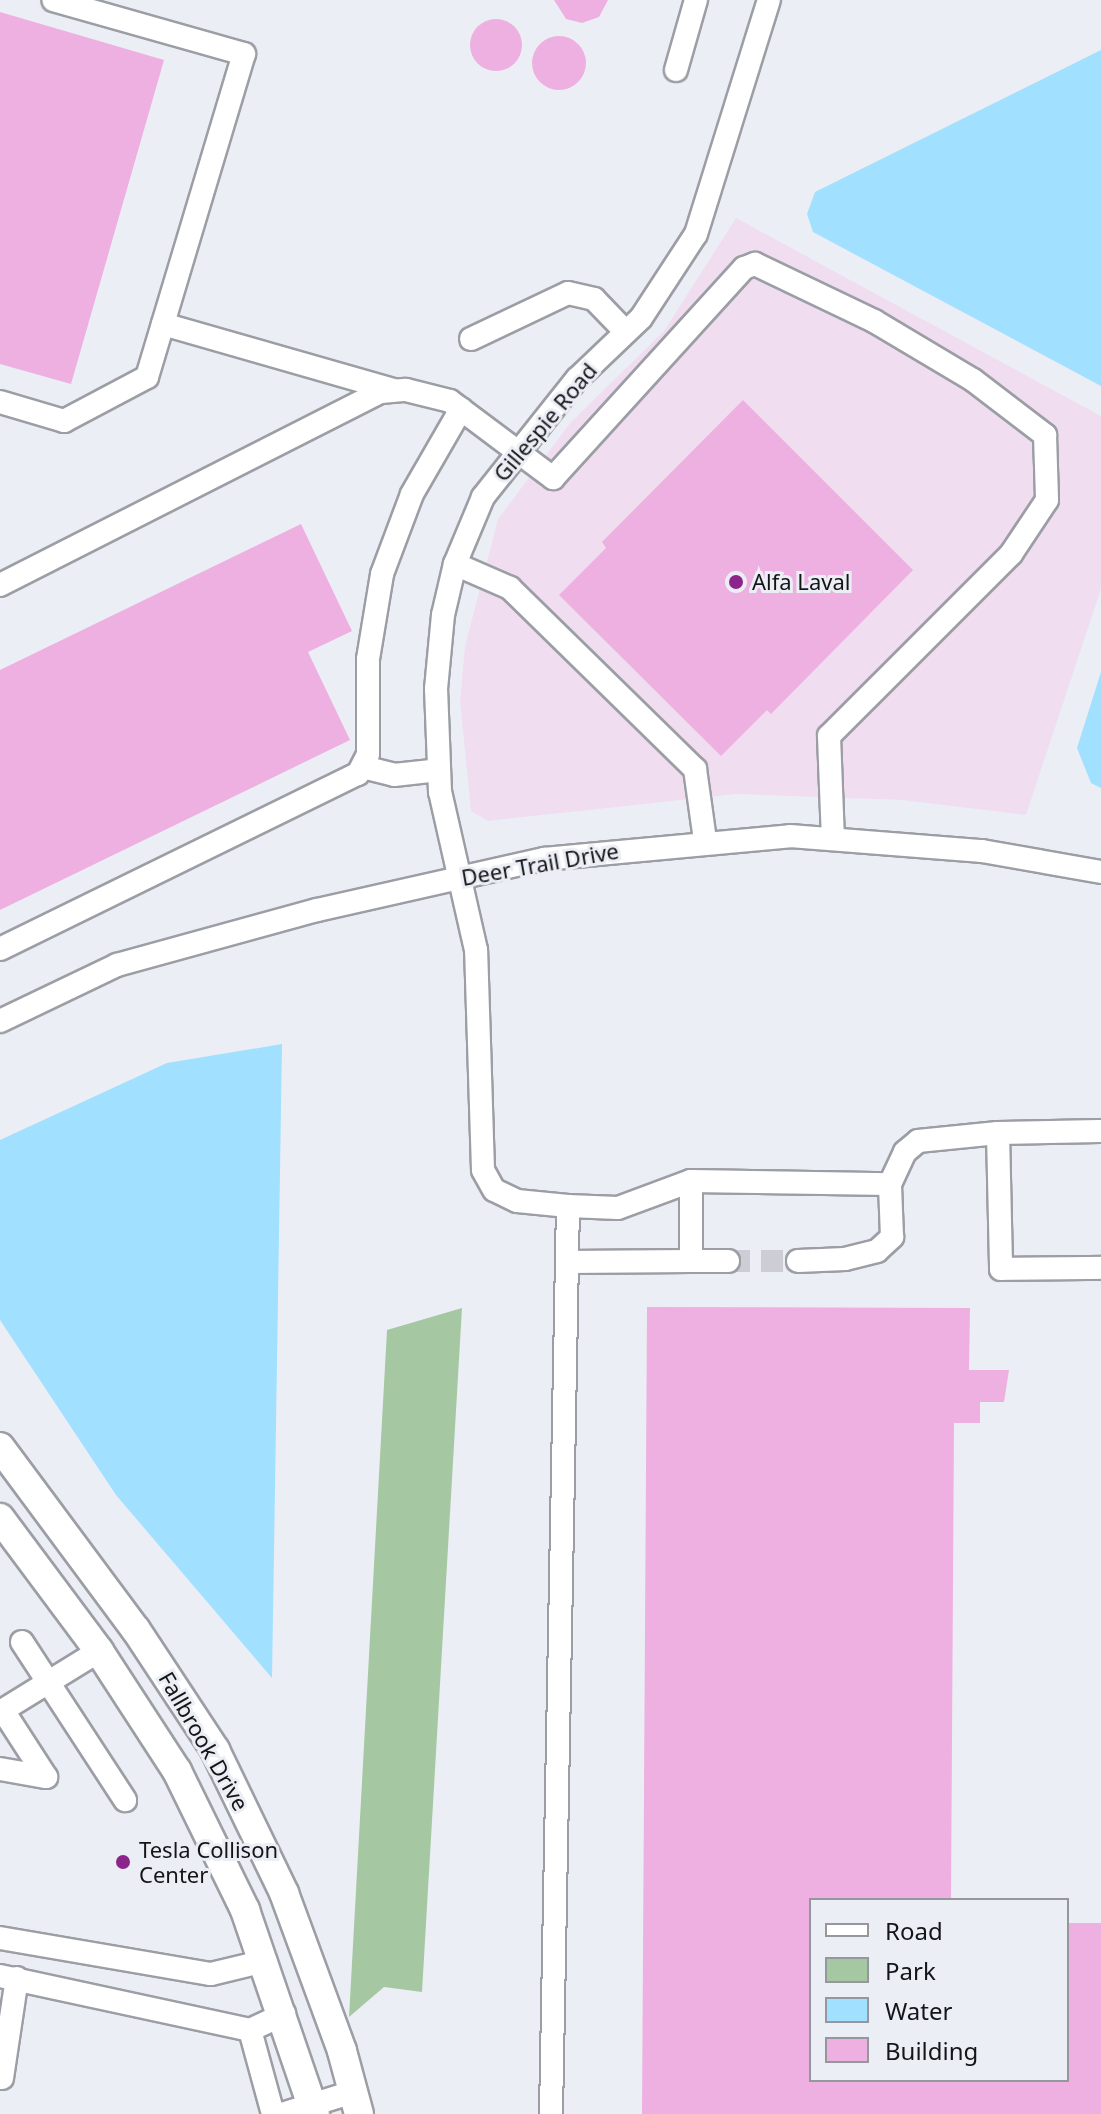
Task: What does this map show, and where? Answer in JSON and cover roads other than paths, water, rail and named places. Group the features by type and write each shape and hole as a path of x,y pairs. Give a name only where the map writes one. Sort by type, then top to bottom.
{"main road":[{"name":"Fallbrook Drive","path":"0,1447 177,1689 256,1834 314,1969 356,2103"},
{"path":"0,1516 32,1489"},
{"name":"Fallbrook Drive","path":"0,1516 99,1651 177,1771 218,1853 265,1961 313,2109"},
{"path":"218,1853 256,1834"}],"street":[{"path":"0,402 64,421 147,377 244,54 53,0"},
{"path":"676,70 696,0"},
{"name":"Gillespie Road","path":"691,1181 618,1208 568,1206 517,1201 494,1190 483,1170 481,1022 476,950 439,770 436,689 443,615 455,564 483,497 517,450 577,379 626,332 696,234 769,0"},
{"path":"163,324 396,391 436,395 461,409 517,450 533,467 553,478 744,268 755,264 874,321 973,380 1045,435 1047,500 1011,554 829,736 833,839"},
{"path":"471,339 568,293 594,299 626,332"},
{"path":"0,585 358,401 396,391"},
{"path":"363,767 368,754 368,659 382,574 412,494 461,409"},
{"path":"455,564 510,588 695,769 705,840"},
{"path":"0,949 363,767 394,775 439,770"},
{"name":"Deer Trail Drive","path":"0,1021 117,965 317,910 544,859 705,840 833,839 982,851 1101,872"},
{"path":"798,1261 845,1259 877,1251 892,1237 890,1184 905,1152 918,1141 998,1133 1101,1131"},
{"path":"998,1133 1001,1269 1101,1268"},
{"path":"691,1261 691,1181 890,1184"},
{"path":"551,2114 568,1206"},
{"path":"567,1262 728,1261"},
{"path":"22,1642 125,1800"},
{"path":"0,1769 46,1777 2,1712 99,1651"},
{"path":"0,1938 211,1974 265,1961"},
{"path":"2,2078 8,1977 250,2030 284,2014"},
{"path":"250,2030 273,2114"},
{"path":"282,2114 356,2103"}],"water":[{"path":"1101,50 1101,386 813,232 807,214 815,192"},
{"path":"1101,672 1101,788 1091,783 1077,748"},
{"path":"282,1044 272,1678 116,1495 0,1320 0,1140 167,1063"}],"tunnel":[{"path":"728,1261 798,1261"}],"place":[{"name":"Alfa Laval","path":"736,582"},
{"name":"Tesla Collison Center","path":"123,1862"}]}
